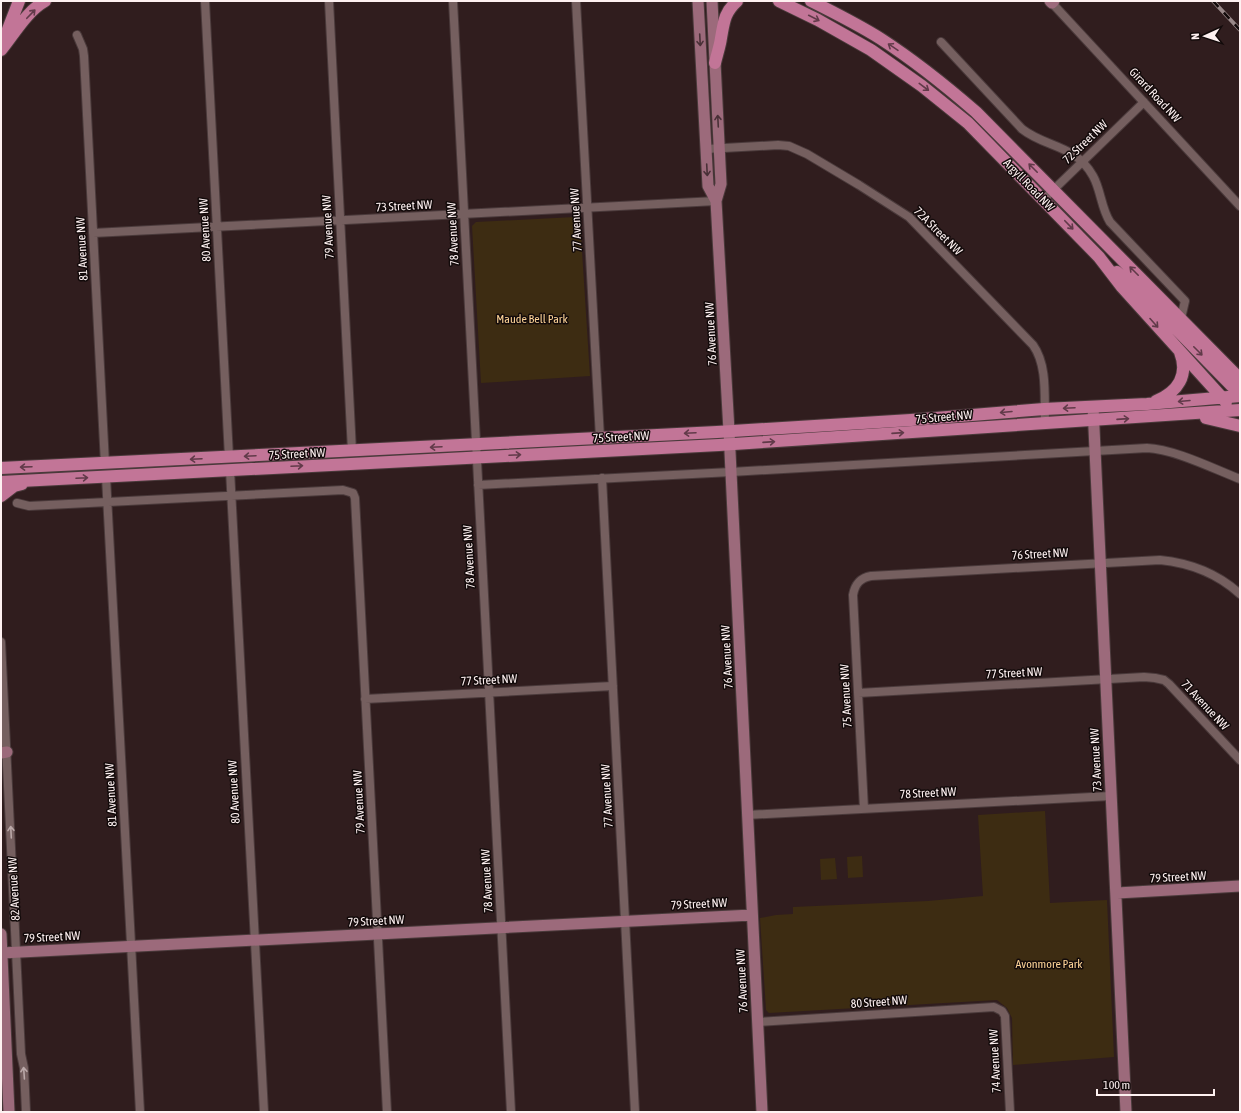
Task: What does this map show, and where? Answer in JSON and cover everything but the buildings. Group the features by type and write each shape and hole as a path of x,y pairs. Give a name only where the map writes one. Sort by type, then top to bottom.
{"main road":[{"path":"1,50 19,1"},
{"path":"1,50 27,18 45,1"},
{"path":"715,63 723,23 731,7 737,1"},
{"name":"Argyll Road NW","path":"779,1 860,43 922,86 968,123 1044,199 1099,257 1122,287 1222,398 1239,411"},
{"name":"Argyll Road NW","path":"811,1 880,38 931,74 976,112 1240,379"},
{"path":"1099,257 1138,290 1240,393"},
{"path":"1147,404 1164,398 1172,393 1182,378 1184,368 1180,351"},
{"name":"75 Street NW","path":"1,468 105,464 729,431 911,420 1044,409 1147,404 1240,396"},
{"name":"75 Street NW","path":"1,482 730,444 1239,411"},
{"path":"1191,414 1240,426"},
{"path":"1,496 14,486 43,480"}],"street":[{"name":"80 Avenue NW","path":"205,1 229,457"},
{"name":"79 Avenue NW","path":"329,1 352,451"},
{"name":"78 Avenue NW","path":"453,1 511,1112"},
{"name":"77 Avenue NW","path":"576,1 600,438"},
{"name":"76 Avenue NW","path":"698,1 708,186 716,201"},
{"name":"76 Avenue NW","path":"712,1 721,184 716,201 730,444 762,1112"},
{"name":"Girard Road NW","path":"1052,2 1240,206"},
{"name":"81 Avenue NW","path":"77,35 83,49 84,56 105,464"},
{"path":"941,42 1022,129 1034,137 1067,150 1082,162 1092,175 1104,210 1110,222 1185,300 1181,318"},
{"name":"72 Street NW","path":"1044,199 1144,102"},
{"name":"72A Street NW","path":"706,149 783,144 798,149 860,184 909,217 1037,351 1043,376 1045,423"},
{"name":"73 Street NW","path":"93,233 716,201"},
{"name":"73 Avenue NW","path":"1093,407 1105,679 1117,893 1126,1112"},
{"path":"478,485 1142,448 1158,449 1174,453 1240,480"},
{"name":"80 Avenue NW","path":"230,470 264,1112"},
{"name":"81 Avenue NW","path":"106,477 140,1112"},
{"name":"77 Avenue NW","path":"602,478 635,1112"},
{"name":"79 Avenue NW","path":"231,496 342,490 351,492 355,498 387,1112"},
{"path":"17,503 29,506 231,496"},
{"name":"76 Street NW","path":"858,583 864,578 871,576 1150,560 1171,561 1194,566 1222,580 1240,594"},
{"name":"75 Avenue NW","path":"858,583 853,595 864,809"},
{"name":"82 Avenue NW","path":"1,642 4,753 21,1054 24,1068 26,1112"},
{"name":"77 Street NW","path":"858,693 1105,679 1155,678 1164,680 1169,684"},
{"name":"71 Avenue NW","path":"1169,684 1240,760"},
{"name":"77 Street NW","path":"366,699 613,686"},
{"name":"78 Street NW","path":"747,815 1111,796"},
{"name":"79 Street NW","path":"1117,893 1240,886"},
{"name":"79 Street NW","path":"1,953 752,915"},
{"name":"82 Avenue NW","path":"1,934 9,1112"},
{"name":"80 Street NW","path":"758,1022 994,1007 1002,1011"},
{"name":"74 Avenue NW","path":"1002,1011 1005,1016 1010,1112"}],"green space":[{"name":"Maude Bell Park","path":"575,217 580,220 590,376 481,383 472,226 476,222"},
{"name":"Avonmore Park","path":"1045,811 1050,903 1107,900 1114,1057 1013,1065 1012,1018 1007,1008 997,1000 769,1013 766,1010 760,918 793,914 793,907 928,901 983,896 978,815"},
{"path":"862,856 863,877 848,878 847,857"},
{"path":"835,858 837,879 821,880 820,859"}],"railway":[{"path":"1213,1 1240,30"}]}
